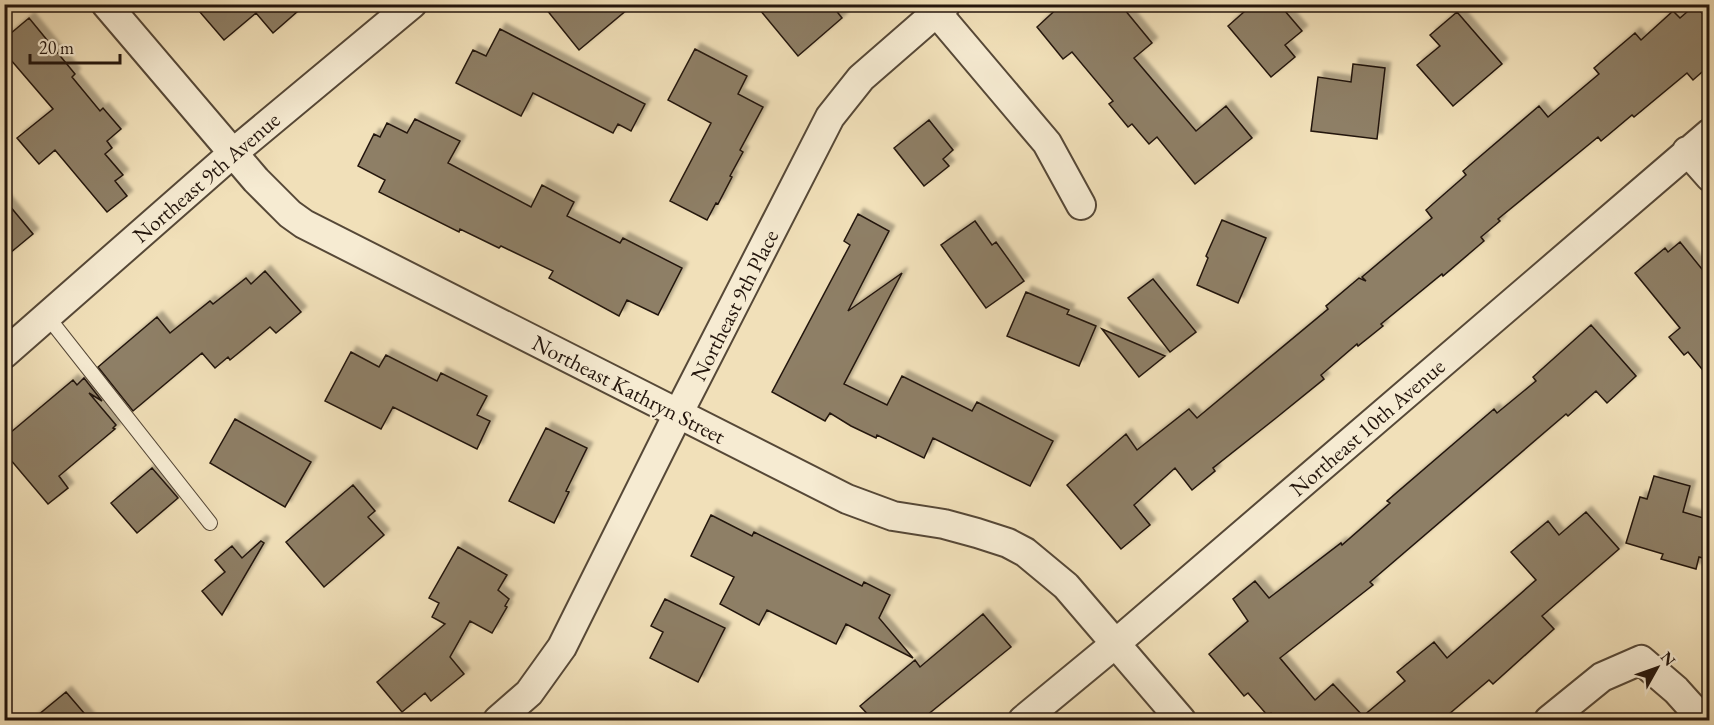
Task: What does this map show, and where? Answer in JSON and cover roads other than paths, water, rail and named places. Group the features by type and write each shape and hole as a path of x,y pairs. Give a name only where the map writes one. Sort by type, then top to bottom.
{"street":[{"name":"Northeast Kathryn Street","path":"106,4 273,198 304,224 848,499 893,516 944,524 1008,543 1025,552 1066,586 1181,720"},
{"name":"Northeast 9th Avenue","path":"4,354 233,153 412,4"},
{"path":"942,9 1047,142 1081,206"},
{"name":"Northeast 9th Place","path":"498,720 529,693 562,647 830,117 861,78 942,9"},
{"name":"Northeast 10th Avenue","path":"1023,720 1115,644 1710,132"},
{"path":"1688,151 1710,177"},
{"path":"1549,720 1602,677 1641,660 1676,690 1703,720"}],"lane":[{"path":"47,316 210,523"}]}
